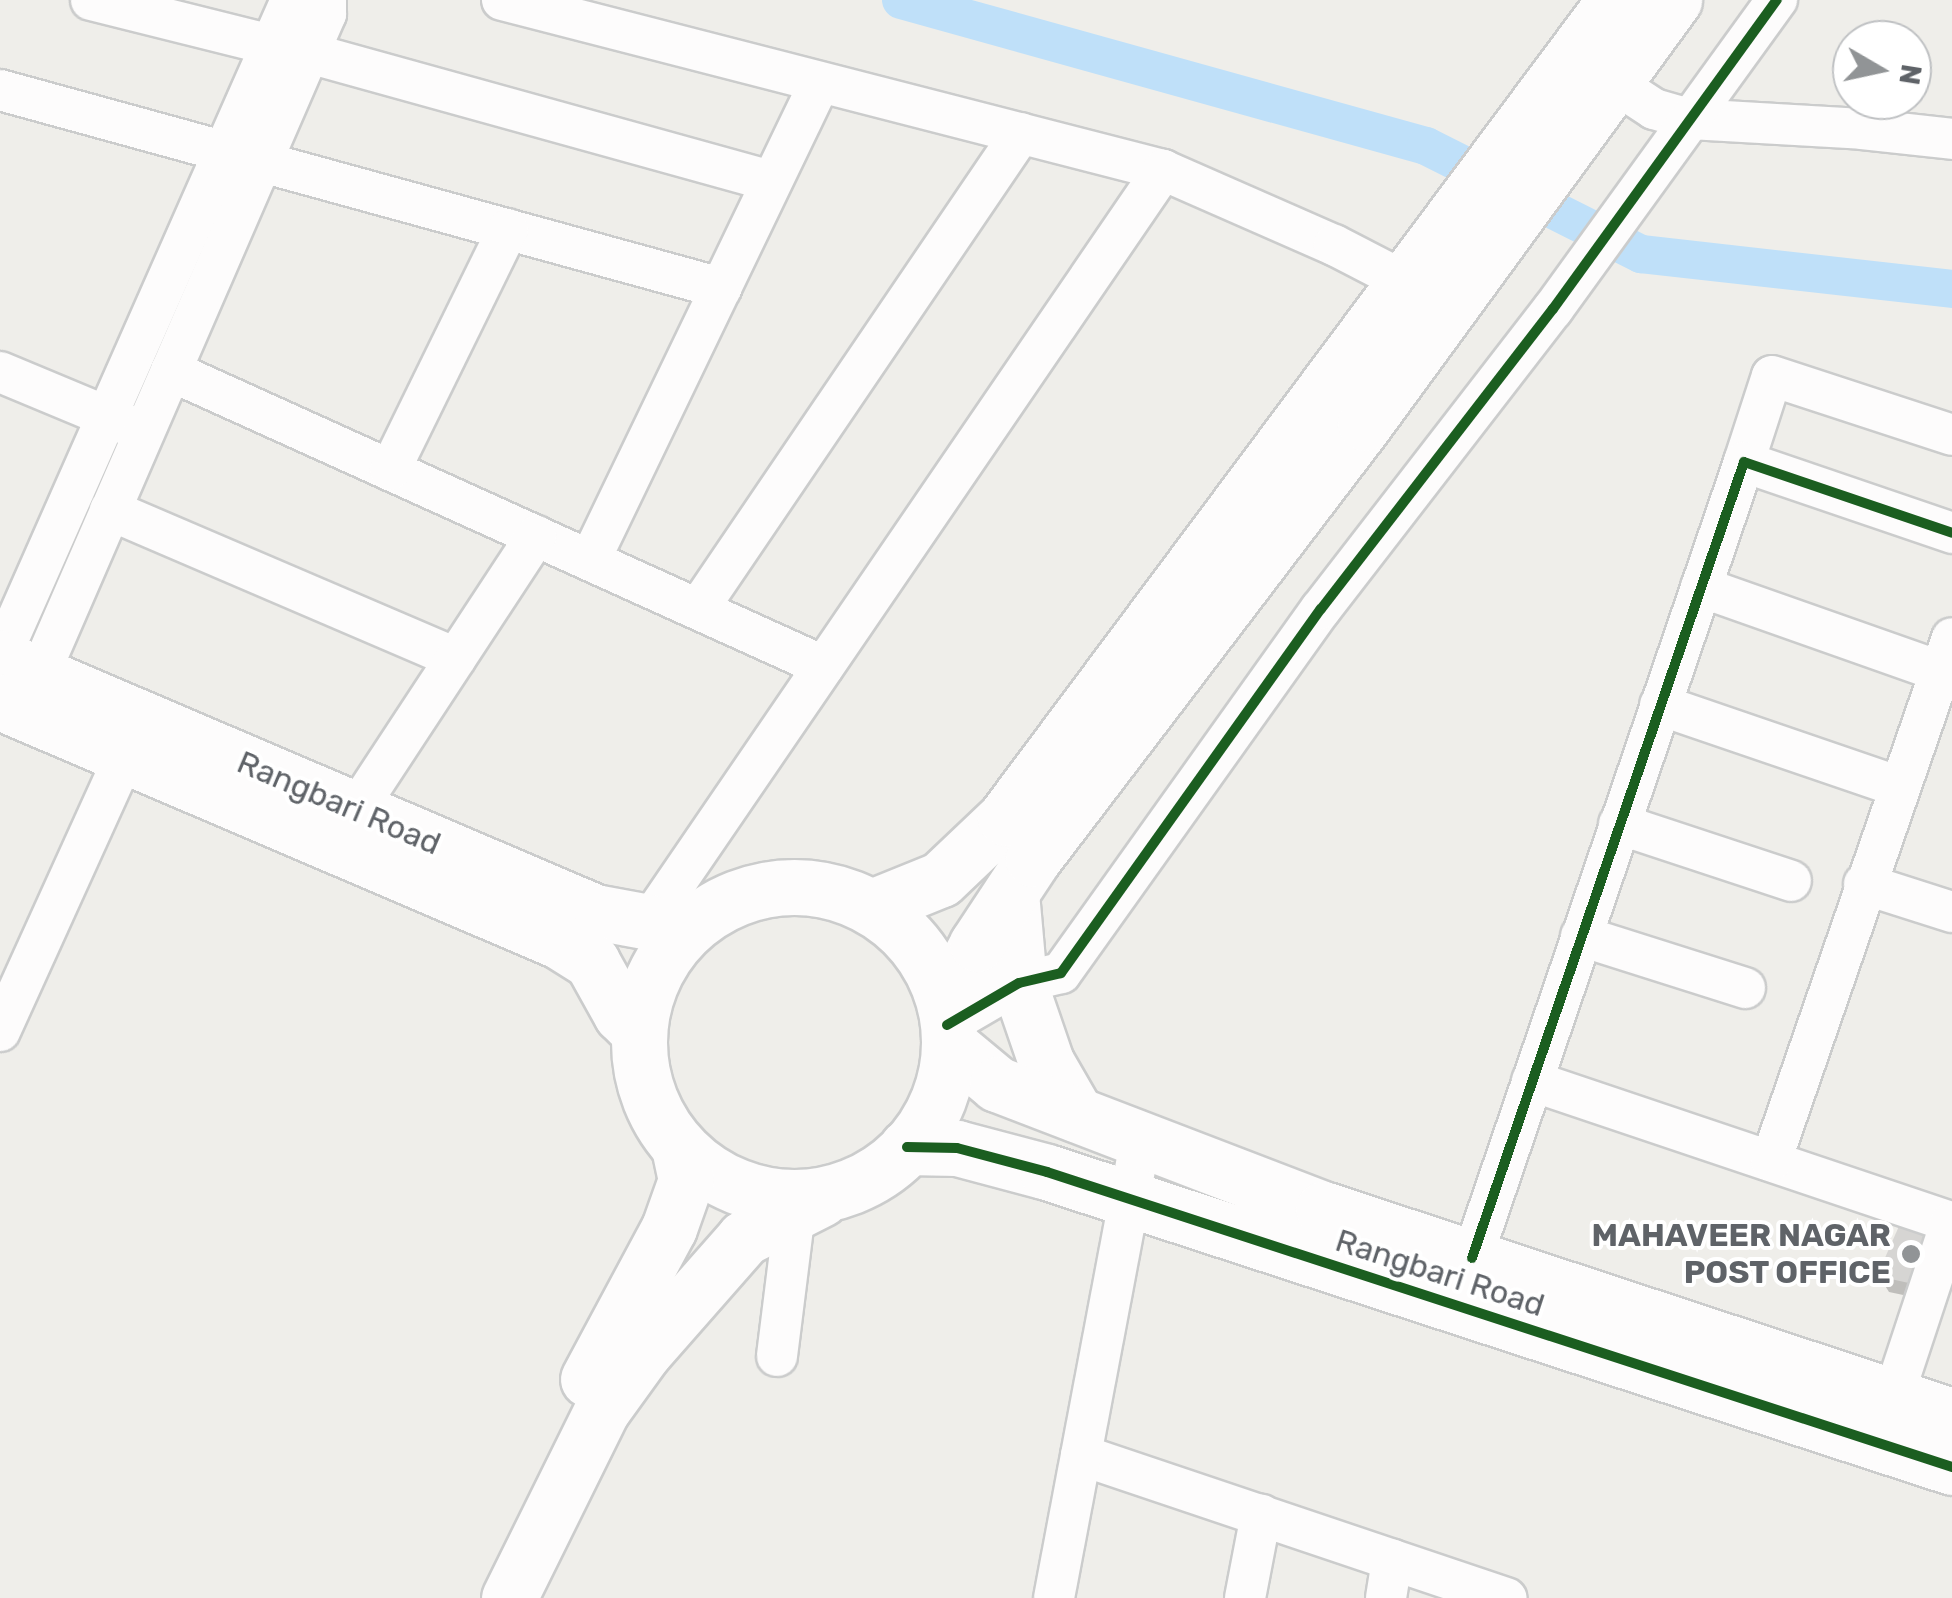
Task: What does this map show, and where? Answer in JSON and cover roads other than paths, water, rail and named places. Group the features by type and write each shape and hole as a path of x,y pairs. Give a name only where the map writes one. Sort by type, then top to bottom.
{"street":[{"path":"91,0 290,49 772,182"},
{"path":"10,673 107,416 244,155 290,49 291,0"},
{"path":"290,49 326,14 326,0"},
{"path":"502,0 1163,170 1428,294"},
{"path":"1594,69 1615,0"},
{"path":"947,1025 1011,893 1428,294 1594,69 1674,0"},
{"path":"947,1025 1019,984 1061,973 1320,610 1553,309 1777,0"},
{"path":"1594,69 1654,109 1690,119 1862,128 1951,138"},
{"path":"590,560 820,82"},
{"path":"0,90 720,288"},
{"path":"698,610 1022,133"},
{"path":"10,673 110,510 171,371 244,155"},
{"path":"811,1204 746,1191 710,1174 678,1147 655,1113 642,1073 639,1032 645,996 660,964 665,928 823,666 1163,170"},
{"path":"390,470 508,229"},
{"path":"872,907 942,879 1004,818 1428,294"},
{"path":"171,371 823,666"},
{"path":"0,372 144,431"},
{"path":"1472,1258 1772,376 1952,435"},
{"path":"1744,462 1952,532"},
{"path":"110,510 456,658"},
{"path":"356,810 536,536"},
{"path":"1701,587 1946,655 1771,1161"},
{"name":"Rangbari Road","path":"10,673 125,756 559,942 592,962 621,1014 639,1032"},
{"name":"Rangbari Road","path":"10,673 356,810 595,912 665,928"},
{"path":"1660,706 1899,787"},
{"path":"0,1029 125,756"},
{"path":"1620,824 1791,881"},
{"path":"1864,884 1952,912"},
{"path":"509,1598 602,1410 644,1352 744,1238 866,1180 907,1147 926,1124 943,1086 947,1025 930,966 904,932 872,907 834,891 792,886 752,892 665,928"},
{"path":"1011,893 1019,984 1046,1062 1076,1114"},
{"path":"1582,936 1746,988"},
{"name":"Rangbari Road","path":"947,1025 997,1084 1323,1210 1952,1416"},
{"path":"1532,1082 1951,1222 1893,1397"},
{"path":"1054,1598 1141,1139"},
{"path":"473,1598 512,1515 669,1228 686,1180 678,1147"},
{"name":"Rangbari Road","path":"907,1147 956,1148 1129,1199 1952,1466"},
{"path":"777,1356 811,1204"},
{"path":"1081,1455 1260,1515 1389,1579 1507,1598"},
{"path":"1245,1598 1260,1515"}],"waterway":[{"path":"901,0 1426,146 1641,254 1952,289"}],"place":[{"name":"MAHAVEER NAGAR POST OFFICE","path":"1911,1254"}]}
